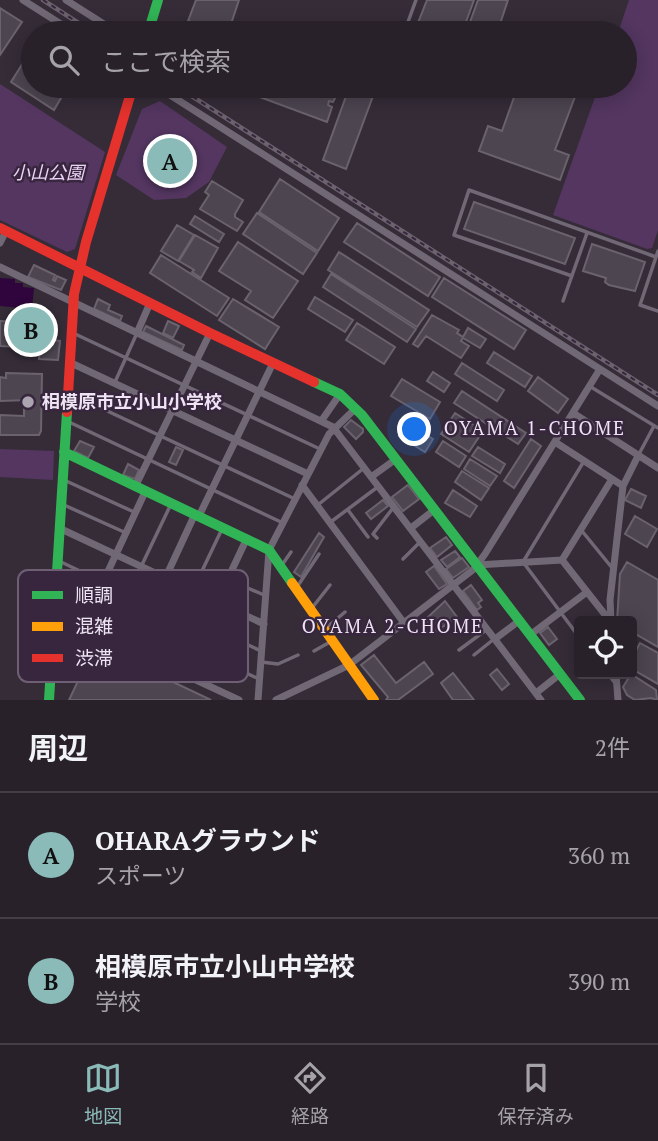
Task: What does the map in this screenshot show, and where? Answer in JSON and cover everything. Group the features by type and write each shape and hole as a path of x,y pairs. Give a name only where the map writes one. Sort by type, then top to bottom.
{"street":[{"path":"23,0 56,21"},
{"path":"66,0 99,21"},
{"path":"152,21 158,0"},
{"path":"56,570 73,303 79,268 129,98"},
{"path":"175,98 658,406"},
{"path":"0,243 3,230 340,394 356,408 580,700"},
{"path":"0,267 335,428 541,700"},
{"path":"136,333 150,303"},
{"path":"109,570 136,512 149,460 211,333"},
{"path":"69,362 308,474"},
{"path":"170,570 273,363"},
{"path":"276,700 349,665 477,565 600,369"},
{"path":"322,421 340,394"},
{"path":"258,700 269,550 321,449 335,428 356,408"},
{"path":"573,414 658,468"},
{"path":"555,442 623,486"},
{"path":"64,452 269,550 371,699"},
{"path":"610,616 623,486 638,456"},
{"path":"371,477 396,459"},
{"path":"562,560 612,480"},
{"path":"302,485 404,622"},
{"path":"411,528 434,510"},
{"path":"59,528 149,570"},
{"path":"231,570 247,538"},
{"path":"477,565 562,560"},
{"path":"562,560 607,616"},
{"path":"530,635 587,592"},
{"path":"248,617 264,624"},
{"path":"494,639 519,621"},
{"path":"536,693 560,674"},
{"path":"617,679 618,700"},
{"path":"49,700 50,682"},
{"path":"200,682 239,700"}],"lane":[{"path":"408,21 416,0"},
{"path":"572,276 454,235 469,190 656,257"},
{"path":"563,301 587,233"},
{"path":"658,251 640,305 658,311"},
{"path":"71,332 321,449"},
{"path":"114,383 136,333"},
{"path":"590,386 656,427 638,456"},
{"path":"67,393 295,499"},
{"path":"66,421 283,523"},
{"path":"574,630 523,562 584,461"},
{"path":"317,506 364,468"},
{"path":"62,479 136,512"},
{"path":"330,523 379,486"},
{"path":"139,570 172,502"},
{"path":"61,503 126,533"},
{"path":"377,538 373,534 394,506"},
{"path":"348,510 368,537"},
{"path":"202,570 223,527"},
{"path":"581,530 613,569"},
{"path":"403,559 421,541"},
{"path":"281,567 290,552"},
{"path":"296,589 319,554"},
{"path":"57,561 77,570"},
{"path":"310,610 330,585"},
{"path":"248,588 266,595"},
{"path":"324,630 345,612"},
{"path":"459,650 486,629"},
{"path":"474,655 494,639"},
{"path":"314,651 332,641"},
{"path":"248,645 262,652"},
{"path":"288,652 290,659"},
{"path":"261,662 278,664 298,655"},
{"path":"248,673 260,679"},
{"path":"612,679 618,686"}],"green space":[{"path":"629,0 658,0 658,230 652,248 647,249 553,215 595,98 637,98 637,21 622,21"},
{"name":"小山公園","path":"0,84 105,152 75,249 67,252 0,220"},
{"path":"160,101 227,147 209,182 186,198 154,200 116,175 142,109"},
{"path":"0,449 54,451 53,480 0,477"}],"shaded area":[{"path":"0,278 15,279 15,283 23,283 23,287 34,288 32,309 0,306"}],"building":[{"path":"196,0 239,0 232,21 188,21"},
{"path":"427,0 474,0 466,21 419,21"},
{"path":"478,0 508,0 501,21 470,21"},
{"path":"0,8 21,24 0,55"},
{"path":"21,66 21,89 11,82"},
{"path":"36,98 61,98 54,110"},
{"path":"262,98 335,98 333,102 329,101 328,105 332,107 327,122"},
{"path":"345,98 372,98 346,169 323,160"},
{"path":"514,98 574,98 555,150 569,155 560,180 479,151 488,126 502,131"},
{"path":"280,179 339,218 318,251 259,212"},
{"path":"212,181 243,200 235,214 235,217 243,222 237,231 200,209 209,195 205,192"},
{"path":"474,202 575,238 565,264 464,229"},
{"path":"257,213 317,253 303,274 243,234"},
{"path":"195,216 224,234 219,242 190,224"},
{"path":"357,223 440,277 428,296 344,242"},
{"path":"177,225 194,235 178,261 161,251"},
{"path":"195,235 218,248 201,278 179,261"},
{"path":"238,242 298,281 273,318 245,300 251,291 219,271"},
{"path":"592,244 645,262 635,291 609,285 605,282 606,278 583,271"},
{"path":"339,252 429,310 417,327 328,270"},
{"path":"161,255 229,298 217,316 150,273"},
{"path":"34,265 55,275 55,281 57,276 66,280 61,290 28,277"},
{"path":"331,274 416,329 407,342 323,287"},
{"path":"444,278 526,330 514,349 432,297"},
{"path":"315,297 353,320 345,332 308,309"},
{"path":"98,299 110,305 108,310 122,316 120,321 94,309"},
{"path":"233,299 279,327 265,349 219,320"},
{"path":"432,315 459,330 457,333 463,337 468,328 486,339 480,348 463,338 461,341 469,346 461,358 426,336 418,347 413,344"},
{"path":"0,321 14,322 13,334 16,335 16,331 25,332 25,328 39,329 38,348 0,346"},
{"path":"168,321 179,326 173,338 163,333"},
{"path":"357,323 395,347 384,364 346,340"},
{"path":"146,326 184,345 182,350 143,332"},
{"path":"40,339 60,341 58,360 39,359"},
{"path":"494,352 532,376 525,387 487,363"},
{"path":"462,363 504,390 497,401 455,374"},
{"path":"433,372 450,383 444,392 427,381"},
{"path":"6,373 42,374 39,435 0,435 0,415 24,416 24,408 28,408 28,400 0,401 0,377 6,378"},
{"path":"538,377 568,399 558,413 528,391"},
{"path":"402,379 440,402 430,419 391,396"},
{"path":"462,391 526,433 518,444 454,403"},
{"path":"455,413 483,431 469,452 441,434"},
{"path":"351,420 363,429 356,439 344,427"},
{"path":"407,423 433,439 425,452 399,436"},
{"path":"531,439 541,446 514,488 504,481"},
{"path":"80,441 94,447 88,458 74,451"},
{"path":"443,441 466,456 459,467 436,452"},
{"path":"176,447 183,450 176,465 169,462"},
{"path":"478,447 505,464 500,473 472,456"},
{"path":"470,459 497,476 490,486 464,469"},
{"path":"128,464 139,470 135,479 123,475"},
{"path":"462,471 489,488 481,500 455,482"},
{"path":"408,485 419,499 403,511 392,497"},
{"path":"631,489 646,496 641,508 625,500"},
{"path":"453,490 477,506 470,517 445,503"},
{"path":"383,500 388,506 371,519 366,513"},
{"path":"635,516 657,529 647,547 625,534"},
{"path":"319,533 324,537 301,577 294,572"},
{"path":"446,537 452,545 437,557 430,548"},
{"path":"455,551 460,557 447,567 441,560"},
{"path":"462,558 469,567 453,578 446,569"},
{"path":"627,562 658,580 658,647 637,635 637,616 617,616 620,574"},
{"path":"434,566 447,584 439,589 426,572"},
{"path":"471,585 482,600 478,603 481,607 477,610 463,591"},
{"path":"445,601 457,617 435,632 426,619"},
{"path":"548,627 557,639 549,645 540,633"},
{"path":"640,643 658,653 658,684 637,672 637,649"},
{"path":"374,655 396,683 424,662 433,674 398,700 386,700 388,697 361,665"},
{"path":"497,669 509,684 502,690 490,675"},
{"path":"453,673 474,700 453,700 441,683"},
{"path":"637,678 656,690 657,700 635,700 627,695 623,687 628,679"},
{"path":"78,682 173,682 211,700 69,700"}],"railway":[{"path":"43,0 75,21"},
{"path":"195,98 658,395"}],"traffic: fast":[{"path":"152,21 158,0"},
{"path":"314,382 340,394 362,415 580,700"},
{"path":"57,570 67,412"},
{"path":"64,452 269,550 292,583"},
{"path":"49,700 50,682"}],"traffic: slow":[{"path":"292,583 374,700"}],"traffic: jam":[{"path":"67,412 74,294 86,242 129,98"},
{"path":"0,228 314,382"}],"place":[{"name":"OHARAグラウンド","path":"170,161"},
{"name":"相模原市立小山中学校","path":"31,330"},
{"name":"相模原市立小山小学校","path":"28,402"}],"district":[{"name":"OYAMA 1-CHOME","path":"535,428"},
{"name":"OYAMA 2-CHOME","path":"393,626"}]}
